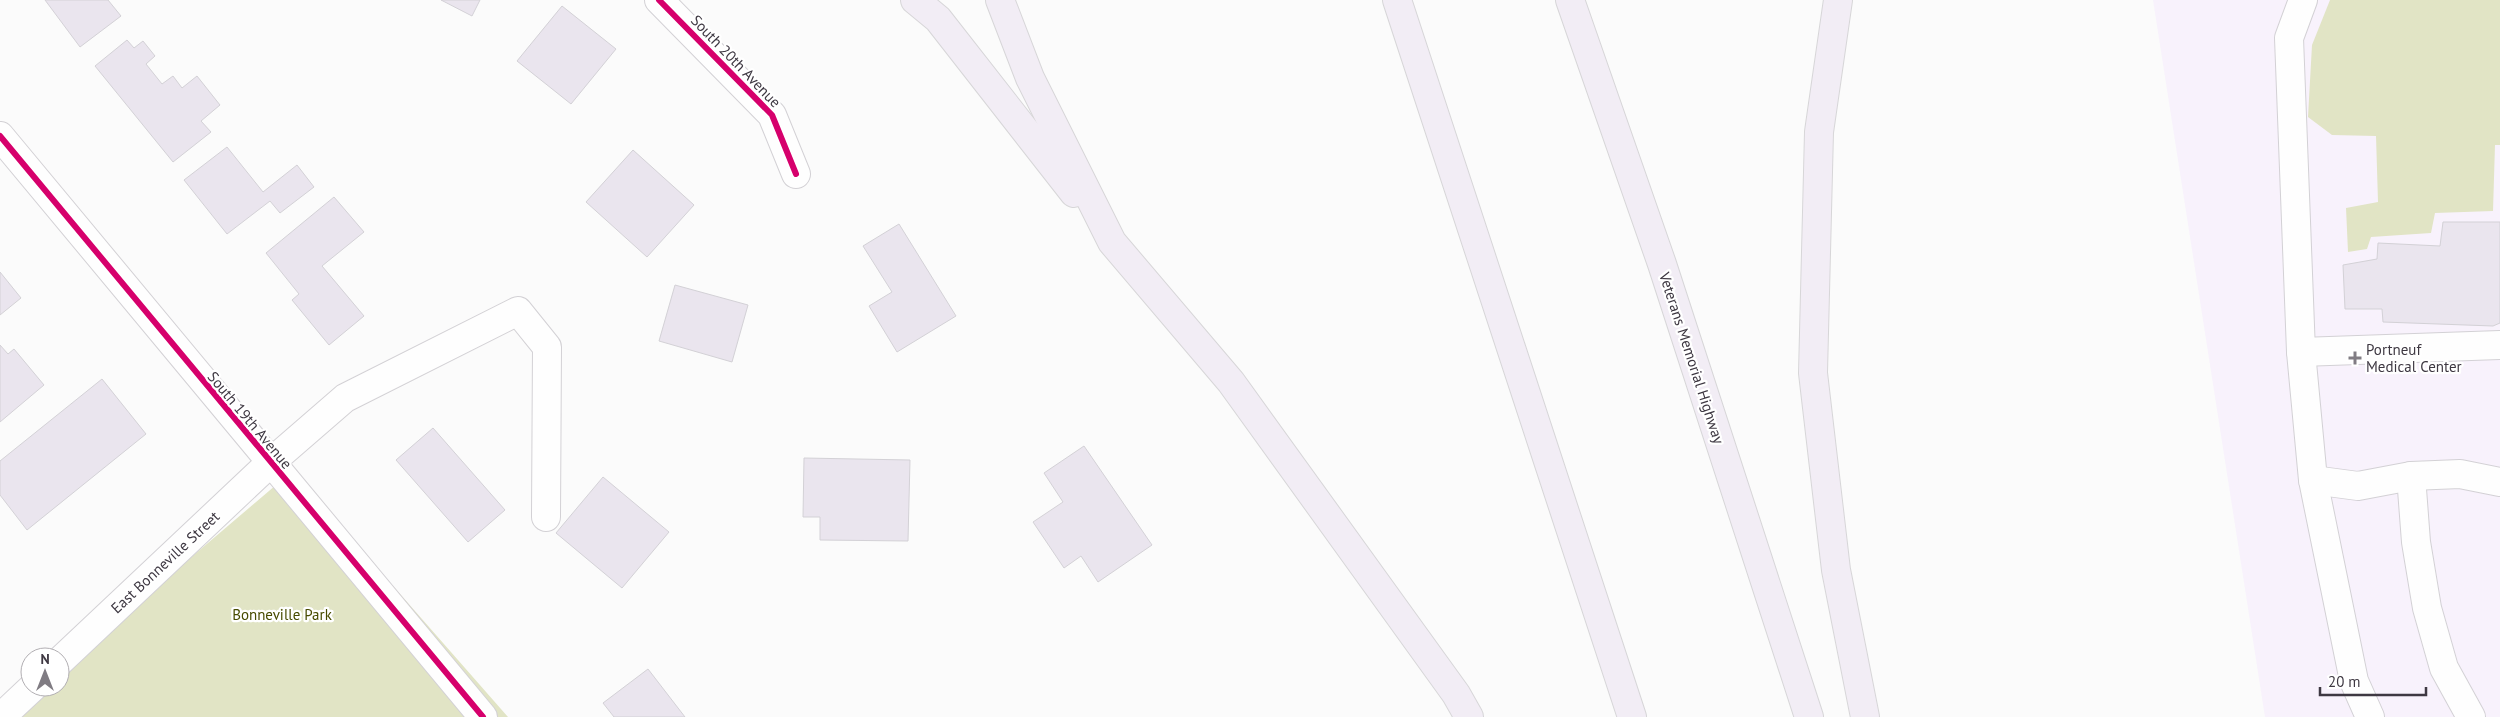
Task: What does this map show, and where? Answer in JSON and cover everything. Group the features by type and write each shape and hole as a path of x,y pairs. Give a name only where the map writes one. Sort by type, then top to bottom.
{"highway":[{"path":"915,0 938,19 1112,242 1231,382 1456,694 1469,717"},
{"path":"1000,0 1030,78 1112,242"},
{"path":"1398,0 1632,717"},
{"name":"Veterans Memorial Highway","path":"1570,0 1662,264 1809,717"},
{"path":"1838,0 1819,132 1812,373 1836,570 1865,717"}],"street":[{"name":"South 20th Avenue","path":"659,0 772,115 796,174"},
{"path":"2303,0 2289,38 2301,352 2313,480 2354,681 2370,717"},
{"name":"South 19th Avenue","path":"0,136 483,717"},
{"name":"East Bonneville Street","path":"70,652 270,463 345,398 518,310 547,347 546,518"},
{"path":"2301,352 2500,345"},
{"path":"2313,480 2358,486 2411,476 2460,474 2500,482"},
{"path":"2411,476 2416,542 2427,608 2444,668 2471,717"},
{"path":"1,717 22,697"}],"shaded area":[{"name":"Portneuf Medical Center","path":"2153,0 2500,0 2500,717 2265,717"}],"green space":[{"path":"2330,0 2500,0 2500,145 2495,145 2493,211 2435,213 2431,233 2371,237 2367,249 2348,252 2346,208 2378,202 2376,136 2332,135 2308,117 2312,45"},
{"name":"Bonneville Park","path":"283,479 300,480 508,717 4,717 27,697 70,697 70,660"}],"building":[{"path":"45,0 108,0 121,16 80,47"},
{"path":"441,0 480,0 472,16"},
{"path":"562,6 616,49 571,104 517,61"},
{"path":"127,40 134,48 143,41 155,56 146,64 162,84 173,76 182,88 197,76 220,105 201,121 211,132 173,162 95,66"},
{"path":"227,147 263,192 297,165 314,187 280,213 270,201 227,234 184,180"},
{"path":"633,150 694,205 647,257 586,202"},
{"path":"334,197 364,232 322,266 364,316 329,345 292,300 299,294 266,253"},
{"name":"Portneuf Medical Center","path":"2443,222 2500,222 2500,323 2493,326 2383,322 2382,309 2345,309 2343,265 2377,259 2378,243 2440,246"},
{"path":"899,224 956,316 897,352 869,306 892,292 863,246"},
{"path":"0,272 21,298 0,315"},
{"path":"675,285 748,305 732,362 659,341"},
{"path":"0,345 8,354 14,349 44,385 0,422"},
{"path":"102,379 146,434 27,530 0,495 0,461"},
{"path":"433,428 505,510 468,542 396,460"},
{"path":"1084,446 1152,545 1098,582 1081,556 1064,568 1033,522 1063,502 1044,473"},
{"path":"804,458 910,460 908,541 820,540 820,517 803,517"},
{"path":"603,477 669,532 622,588 556,533"},
{"path":"648,669 685,717 614,717 603,703"}],"cycle path":[{"path":"659,0 772,115 796,174"},
{"path":"0,136 483,717"}],"place":[{"name":"Portneuf Medical Center","path":"2355,358"}]}
